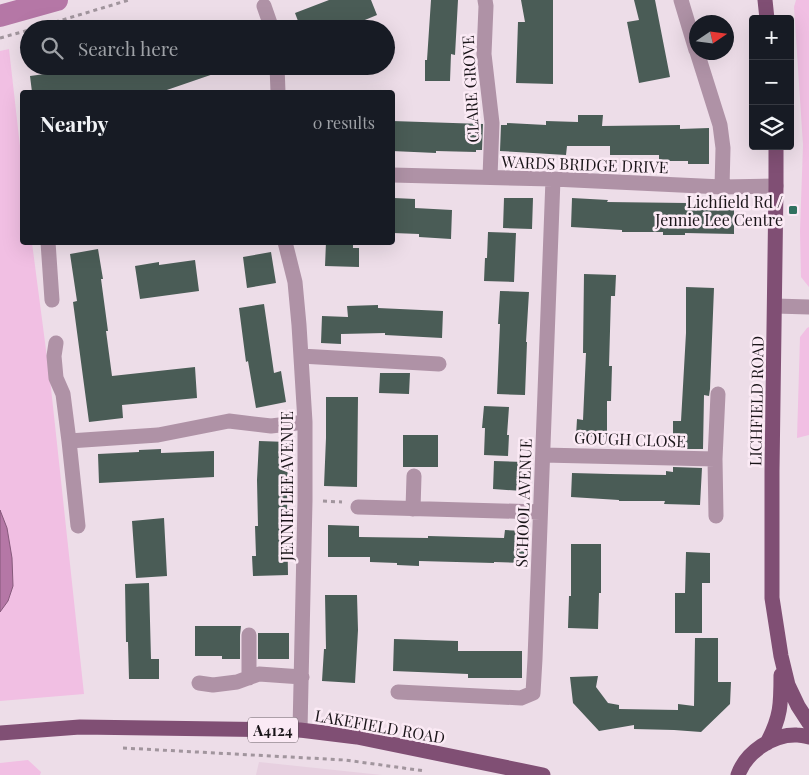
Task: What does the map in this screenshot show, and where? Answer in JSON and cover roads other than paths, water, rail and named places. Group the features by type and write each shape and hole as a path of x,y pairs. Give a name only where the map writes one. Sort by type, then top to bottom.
{"main road":[{"path":"765,0 767,15"},
{"name":"LICHFIELD ROAD","path":"776,150 772,598 781,656 788,685 809,723"},
{"name":"LICHFIELD ROAD","path":"767,743 775,726 780,707 781,656"},
{"name":"LAKEFIELD ROAD","path":"0,732 80,727 300,730 357,737 543,775"},
{"path":"738,775 749,756 767,743 796,735 809,737"}],"street":[{"name":"CLARE GROVE","path":"485,0 484,54 492,123 490,178"},
{"path":"681,0 689,26"},
{"path":"264,6 269,20"},
{"path":"700,60 720,125 723,148 722,187"},
{"path":"277,75 278,90"},
{"name":"WARDS BRIDGE DRIVE","path":"395,176 553,179 722,187 776,186"},
{"name":"SCHOOL AVENUE","path":"398,692 521,698 533,693 553,179"},
{"path":"52,300 50,284 53,245"},
{"name":"JENNIE LEE AVENUE","path":"286,245 294,282 305,422 300,730"},
{"path":"775,306 809,307"},
{"path":"56,343 54,356 56,378 63,394 78,526"},
{"path":"301,356 439,364"},
{"path":"716,516 715,459 718,394"},
{"path":"69,440 158,435 229,420 271,426 305,422"},
{"name":"GOUGH CLOSE","path":"543,454 715,459"},
{"path":"413,509 414,476"},
{"path":"358,507 540,512"},
{"path":"249,635 249,678"},
{"path":"199,683 213,685 238,682 259,674 302,676"}],"waterway":[{"path":"0,16 57,0"}],"place":[{"name":"Lichfield Rd / Jennie Lee Centre","path":"793,210"}]}
